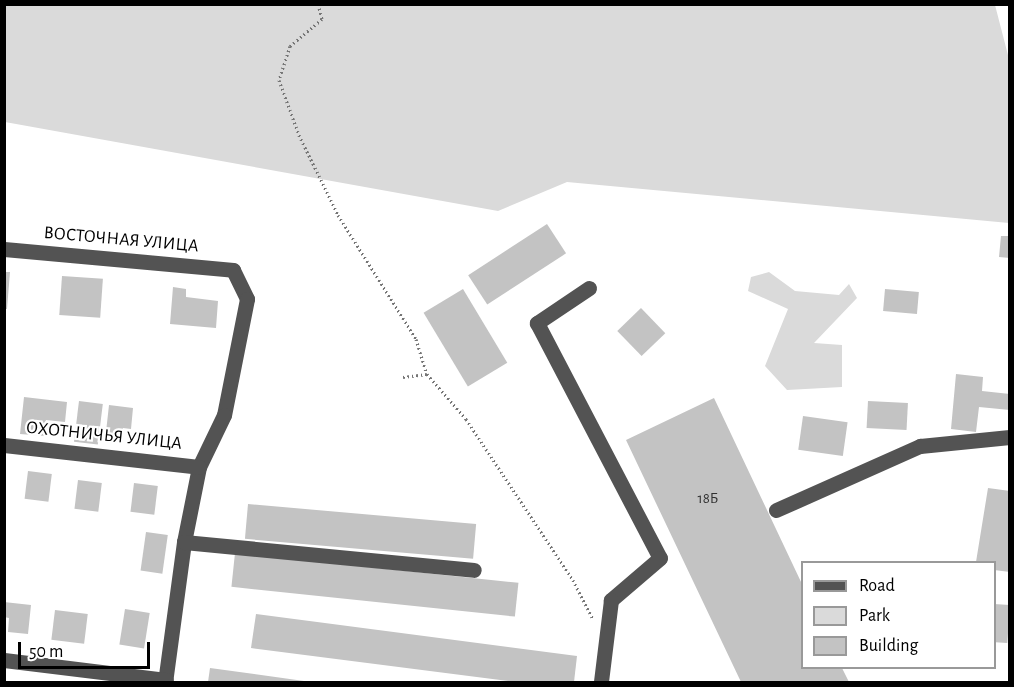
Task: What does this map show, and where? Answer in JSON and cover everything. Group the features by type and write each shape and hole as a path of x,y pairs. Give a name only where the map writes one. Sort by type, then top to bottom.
{"street":[{"name":"ВОСТОЧНАЯ УЛИЦА","path":"4,249 233,270 247,299 224,415 199,467"},
{"path":"589,288 537,323 660,558 611,600 601,682"},
{"path":"776,510 920,446 1010,437"},
{"name":"ОХОТНИЧЬЯ УЛИЦА","path":"4,445 199,467"},
{"path":"4,660 166,681 184,542 199,467"},
{"path":"184,542 474,570"}],"path":[{"path":"318,4 322,19 290,46 279,80 299,135 338,215 416,339 427,374 466,419 573,580 605,641"},
{"path":"403,377 427,374"}],"green space":[{"path":"4,5 995,5 1009,59 1009,223 567,182 498,211 5,122"},
{"path":"769,272 795,291 839,295 849,284 857,298 814,343 842,345 842,387 787,390 765,366 788,309 748,291 751,277"}],"building":[{"path":"547,224 566,253 487,305 468,275"},
{"path":"1001,236 1010,236 1010,258 999,257"},
{"path":"4,272 10,272 7,309 4,309"},
{"path":"62,276 103,279 100,318 59,315"},
{"path":"173,287 186,289 186,297 218,301 216,328 170,324"},
{"path":"463,289 507,363 468,386 424,313"},
{"path":"885,289 919,292 917,314 883,311"},
{"path":"641,308 665,333 642,356 617,331"},
{"path":"956,374 983,377 982,391 1010,394 1010,410 979,407 976,432 951,429"},
{"path":"24,397 67,402 65,422 46,420 45,436 20,434"},
{"path":"714,398 801,582 801,669 842,669 849,682 741,682 626,440"},
{"path":"79,401 103,404 98,445 74,442"},
{"path":"868,401 908,403 907,430 867,428"},
{"path":"109,405 133,408 131,429 123,428 121,442 105,441"},
{"path":"803,416 848,422 843,456 798,450"},
{"path":"28,471 52,474 48,502 25,499"},
{"path":"78,480 102,483 98,512 74,509"},
{"path":"134,483 158,486 154,515 130,512"},
{"path":"988,488 1010,491 1010,572 996,570 996,561 976,561"},
{"path":"248,504 476,524 473,559 245,539"},
{"path":"146,532 168,535 162,574 141,571"},
{"path":"235,553 518,583 515,617 231,587"},
{"path":"4,602 31,605 28,634 8,632 9,618 4,617"},
{"path":"996,604 1010,605 1007,643 996,642"},
{"path":"125,609 150,613 144,648 119,645"},
{"path":"55,610 88,614 84,644 51,640"},
{"path":"256,614 577,656 574,682 516,682 251,648"},
{"path":"210,668 304,681 304,682 208,682"}]}
